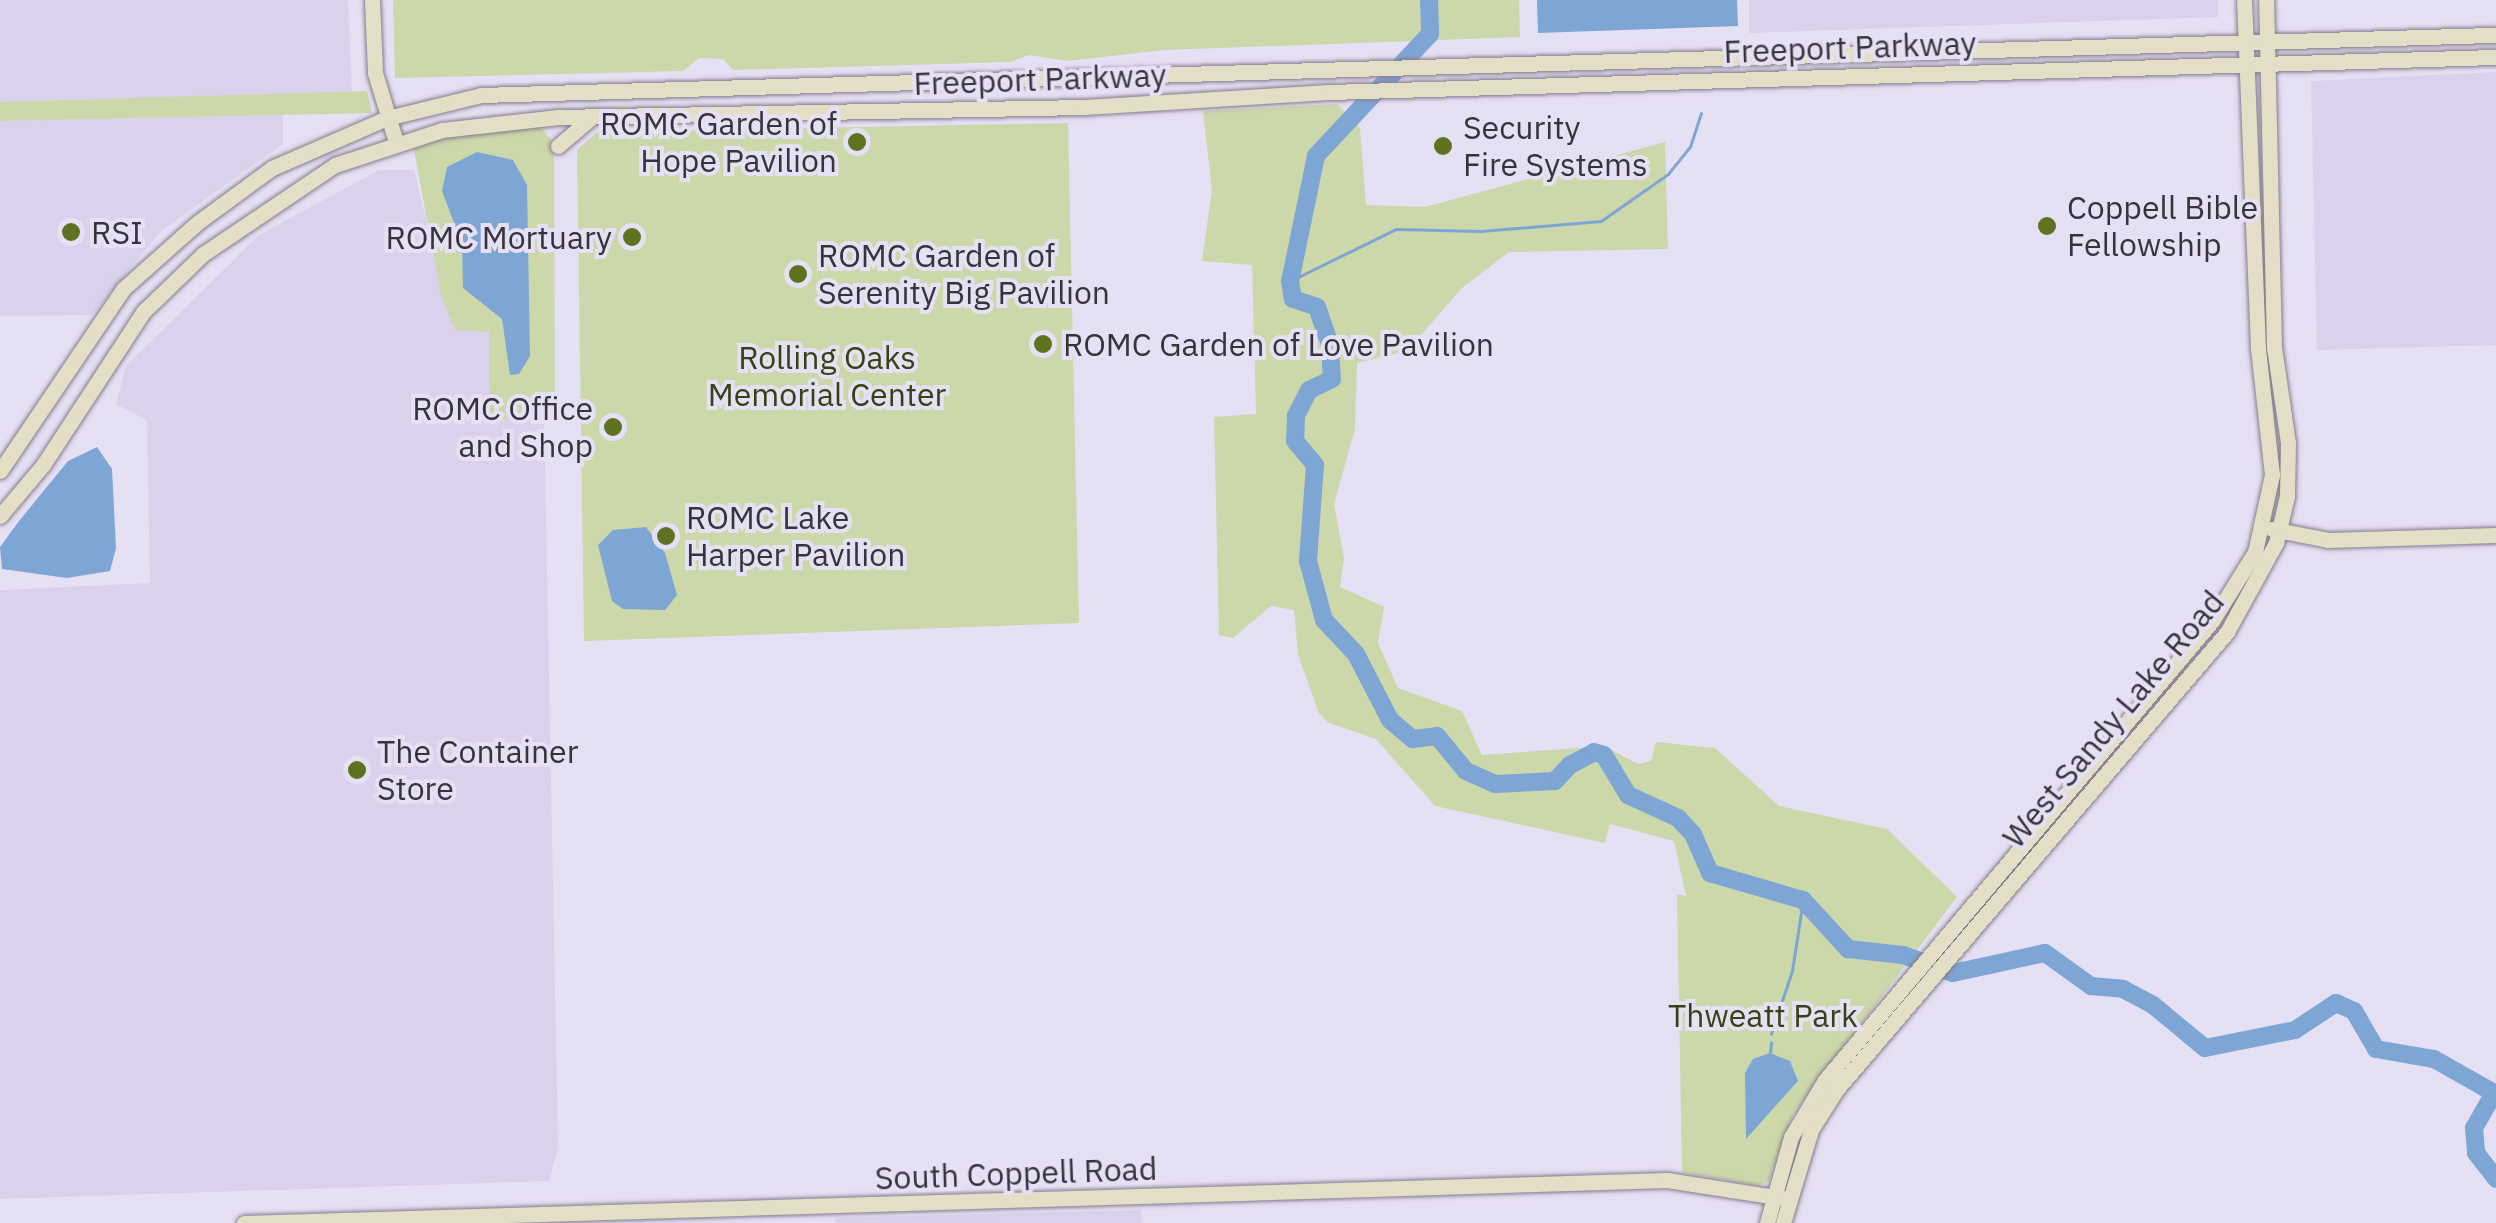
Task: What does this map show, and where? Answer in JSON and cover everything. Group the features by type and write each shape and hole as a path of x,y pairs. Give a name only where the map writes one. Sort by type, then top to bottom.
{"main road":[{"path":"372,0 375,72 396,142"},
{"name":"West Sandy Lake Road","path":"1783,1223 1811,1130 1944,936 2212,621 2271,529 2272,475 2258,348 2244,0"},
{"name":"West Sandy Lake Road","path":"1767,1223 1771,1197 1803,1113 1897,1005 1961,942 2227,632 2263,574 2288,443 2274,347 2266,0"},
{"path":"2266,38 2496,35"},
{"path":"2473,36 2474,58"},
{"name":"Freeport Parkway","path":"0,471 124,289 272,168 387,118 518,90 707,89 2266,38"},
{"path":"2079,44 2079,67"},
{"path":"1935,48 1936,72"},
{"path":"1786,53 1786,77"},
{"path":"2266,60 2496,57"},
{"name":"Freeport Parkway","path":"0,516 42,465 143,312 203,254 336,165 396,142 490,123 592,117 1084,107 1330,92 2266,60"},
{"path":"1188,101 1189,72"},
{"path":"1080,75 1084,107"},
{"path":"707,89 710,116"},
{"path":"558,146 592,117"},
{"path":"2271,529 2328,540 2496,535"},
{"name":"South Coppell Road","path":"244,1223 1667,1180 1788,1200"}],"shaded area":[{"path":"0,0 348,0 352,92 0,102"},
{"path":"1749,0 2218,0 2218,17 1749,33"},
{"path":"2496,72 2496,345 2317,350 2311,81"},
{"path":"283,115 283,144 161,231 92,315 0,316 0,121"},
{"path":"379,170 414,170 429,231 490,332 490,418 544,417 558,1148 549,1181 0,1199 0,590 150,583 147,420 116,404 126,366 259,235"},
{"path":"1141,1210 1142,1223 835,1223 835,1218"}],"green space":[{"path":"393,0 1519,0 1520,37 1164,50 1068,61 1029,55 1010,62 733,70 723,59 699,58 683,71 395,78"},
{"path":"367,91 372,113 0,121 0,102"},
{"name":"Thweatt Park","path":"1337,104 1360,128 1366,205 1425,207 1665,142 1668,249 1509,252 1462,288 1407,351 1357,363 1355,429 1334,504 1344,558 1340,587 1384,607 1378,643 1398,688 1462,711 1482,755 1604,746 1638,764 1651,761 1656,742 1715,748 1779,806 1887,829 1957,897 1793,1114 1769,1181 1758,1186 1682,1172 1677,894 1686,896 1674,841 1610,824 1605,843 1435,806 1376,739 1329,723 1319,713 1298,655 1294,610 1271,606 1233,638 1219,635 1214,417 1256,414 1252,265 1202,261 1212,190 1203,111"},
{"name":"Rolling Oaks Memorial Center","path":"1068,123 1079,623 584,641 577,150 597,132"},
{"path":"541,127 554,144 555,417 490,419 489,332 455,330 441,295 414,150 430,139"}],"water":[{"path":"1537,0 1737,0 1738,26 1538,33"},
{"path":"477,152 513,160 527,185 530,356 519,374 510,375 502,319 463,288 462,244 442,191 447,167"},
{"path":"97,447 112,469 116,548 110,571 67,578 2,569 0,547 19,521 68,461"},
{"path":"646,527 665,553 677,595 665,610 623,609 612,601 598,545 613,530"},
{"path":"1770,1053 1790,1061 1798,1081 1746,1139 1745,1073 1753,1059"}],"waterway":[{"path":"1429,0 1430,34 1316,156 1290,281 1293,299 1317,307 1330,344 1332,379 1309,390 1296,416 1295,441 1315,465 1308,561 1324,620 1356,654 1390,720 1413,739 1437,736 1466,771 1495,784 1555,781 1570,765 1594,752 1604,755 1628,795 1678,818 1693,834 1710,873 1803,900 1848,949 1903,955 1953,973 2045,953 2091,986 2123,989 2153,1005 2205,1048 2295,1030 2336,1003 2354,1011 2376,1049 2434,1059 2494,1093 2474,1128 2476,1153 2496,1179"},
{"path":"1290,281 1396,229 1481,231 1601,221 1668,174 1690,147 1701,114"},
{"path":"1771,1034 1792,971 1803,900"},
{"path":"1770,1053 1771,1043"}],"place":[{"name":"ROMC Garden of Hope Pavilion","path":"857,142"},
{"name":"Security Fire Systems","path":"1443,146"},
{"name":"Coppell Bible Fellowship","path":"2047,226"},
{"name":"RSI","path":"71,232"},
{"name":"ROMC Mortuary","path":"632,237"},
{"name":"ROMC Garden of Serenity Big Pavilion","path":"798,274"},
{"name":"ROMC Garden of Love Pavilion","path":"1043,344"},
{"name":"ROMC Office and Shop","path":"613,427"},
{"name":"ROMC Lake Harper Pavilion","path":"666,536"},
{"name":"The Container Store","path":"357,770"}]}
